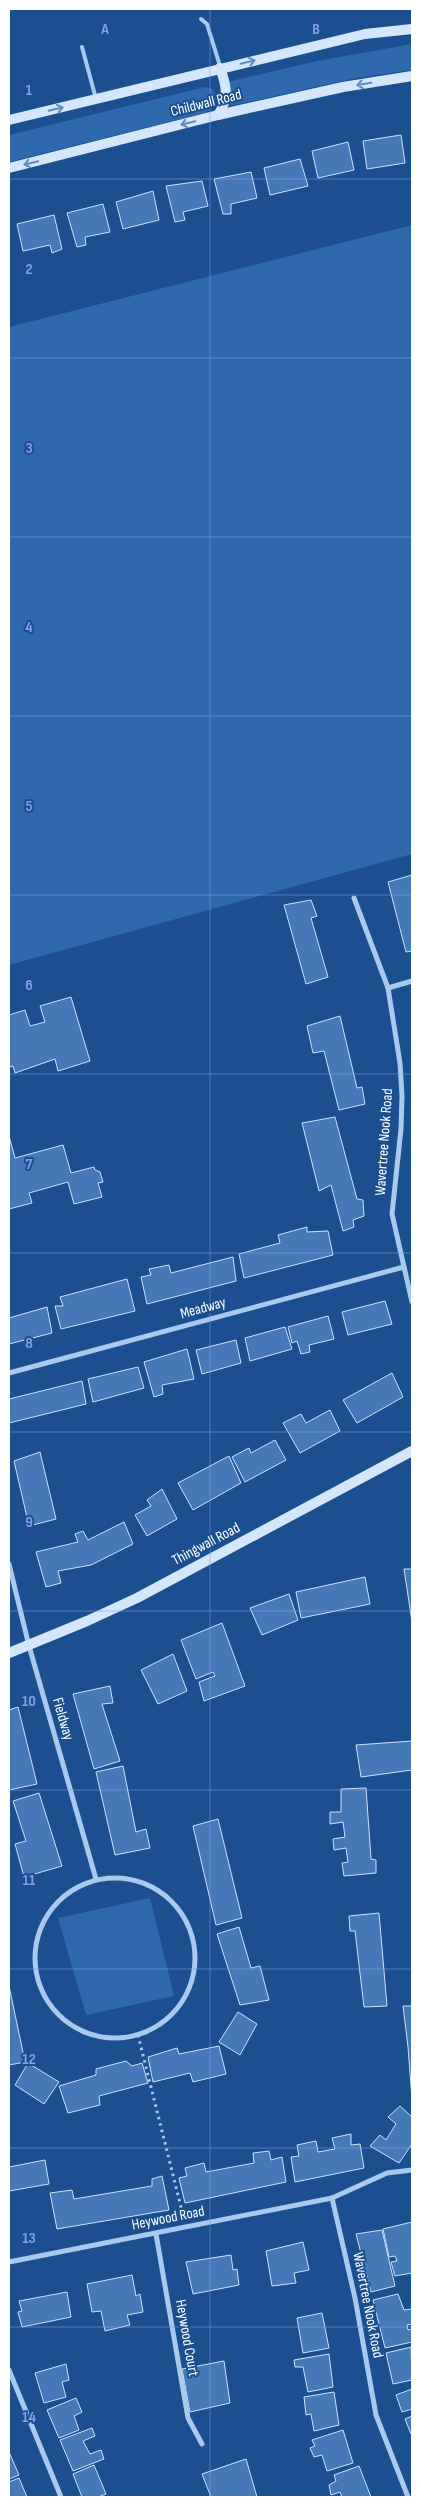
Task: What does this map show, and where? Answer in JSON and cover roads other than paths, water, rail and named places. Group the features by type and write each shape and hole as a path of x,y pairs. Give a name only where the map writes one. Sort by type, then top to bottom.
{"main road":[{"name":"Childwall Road","path":"9,120 365,34 412,29"},
{"path":"218,115 226,97 226,86 220,68"},
{"name":"Childwall Road","path":"9,168 218,115 344,88 412,76"},
{"name":"Thingwall Road","path":"9,1653 137,1598 412,1451"}],"street":[{"name":"Wavertree Nook Road","path":"354,898 388,988 400,1062 402,1096 392,1214 412,1302"},
{"path":"388,988 412,981"},
{"name":"Meadway","path":"9,1373 404,1267"},
{"name":"Fieldway","path":"9,1564 29,1646 96,1879"},
{"path":"124,1878 150,1886 173,1902 188,1924 195,1951 193,1978 182,2004 162,2023 138,2035 112,2039 87,2034 64,2021 47,2002 36,1979 34,1953 40,1928 53,1906 73,1889 96,1879 124,1878"},
{"path":"332,2198 387,2173 412,2170"},
{"name":"Wavertree Nook Road","path":"332,2198 355,2298 376,2415 408,2497"},
{"name":"Heywood Road","path":"9,2262 332,2198"},
{"name":"Heywood Court","path":"156,2234 188,2418 202,2444"},
{"path":"9,2370 61,2497"}],"lane":[{"path":"201,19 207,24 220,68"},
{"path":"82,47 96,99"}]}
